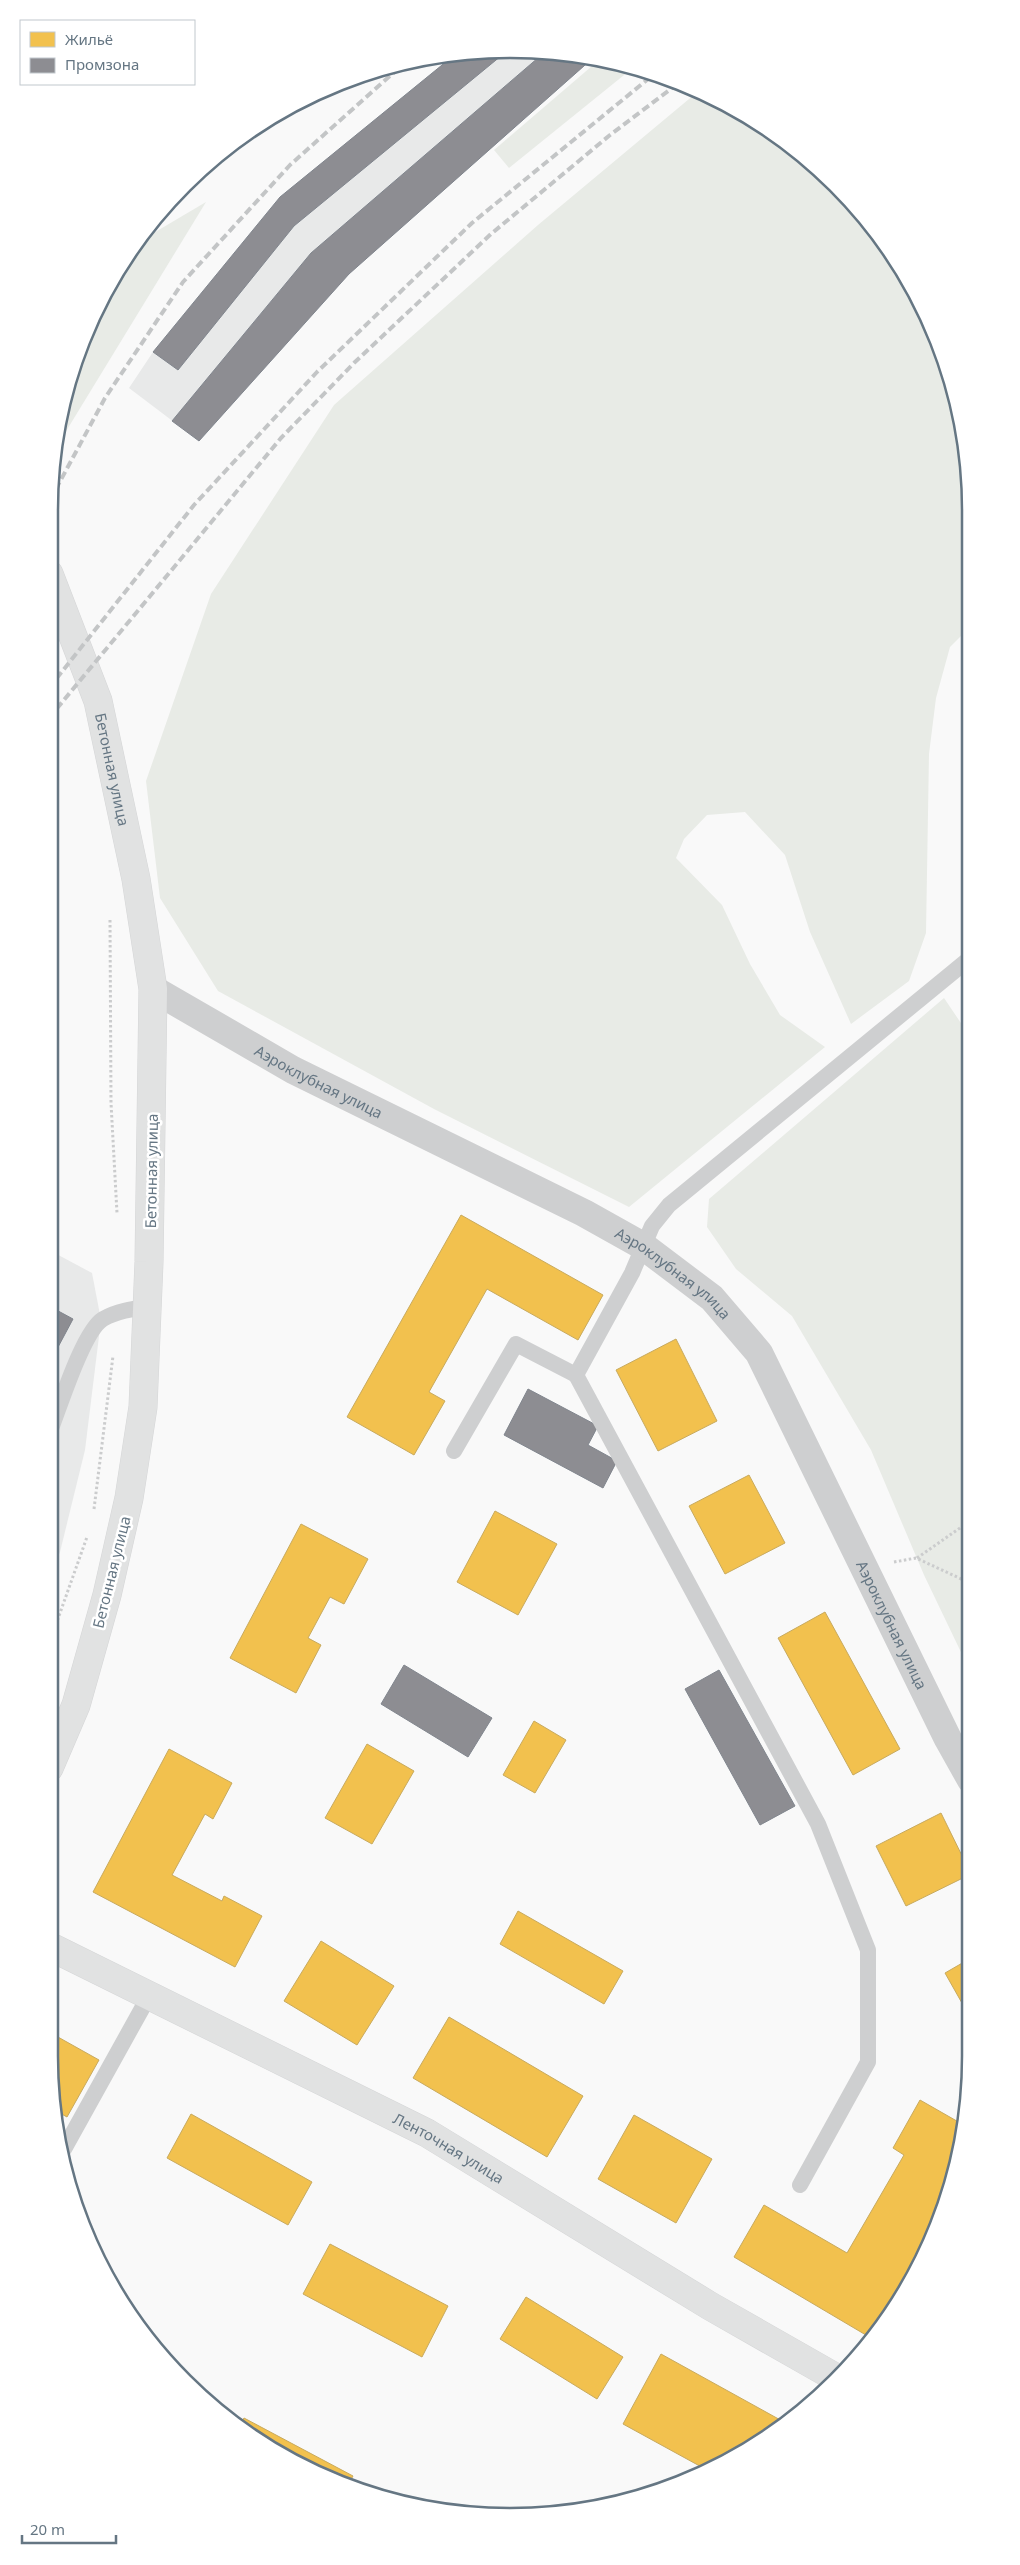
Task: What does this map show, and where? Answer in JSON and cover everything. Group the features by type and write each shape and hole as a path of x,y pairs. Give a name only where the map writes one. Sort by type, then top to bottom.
{"street":[{"name":"Бетонная улица","path":"58,597 98,701 136,879 153,989 147,1307 143,1407 130,1498 107,1595 76,1705 58,1747"},
{"name":"Аэроклубная улица","path":"153,989 293,1070 584,1213 643,1246 712,1298 759,1353 962,1764"},
{"name":"Ленточная улица","path":"58,1951 427,2133 710,2306 830,2375"}],"lane":[{"path":"576,1375 632,1273 652,1226 669,1205 962,964"},
{"path":"58,1411 88,1336 101,1320 118,1312 147,1307"},
{"path":"454,1451 516,1344 576,1375 818,1824 868,1950 868,2062 800,2185"},
{"path":"66,2145 148,1996"}],"path":[{"path":"110,915 111,1103 118,1220"},
{"path":"93,1516 118,1312"},
{"path":"865,1568 916,1558 962,1526"},
{"path":"58,1619 88,1534"},
{"path":"916,1558 962,1579"}],"shaded area":[{"path":"480,58 540,58 586,64 349,274 199,441 129,388 153,352 280,197 446,62"},
{"path":"593,65 627,73 509,168 494,150"},
{"path":"692,96 736,118 785,151 830,190 869,235 902,284 928,337 947,393 959,451 962,480 962,635 950,647 936,698 929,754 926,933 909,981 851,1024 810,932 785,855 745,812 707,815 684,839 676,858 722,905 750,964 780,1015 825,1047 629,1207 434,1109 218,991 160,898 146,781 211,594 334,405 538,225"},
{"path":"206,202 64,435 73,393 92,337 118,284 152,234"},
{"path":"944,998 962,1025 962,1654 924,1575 871,1450 792,1316 736,1269 707,1227 709,1199"},
{"path":"58,1255 92,1273 101,1320 85,1450 58,1557"}],"building: Жильё":[{"path":"461,1215 603,1295 578,1340 487,1289 429,1392 445,1401 414,1455 347,1417"},
{"path":"676,1339 717,1421 658,1451 616,1370"},
{"path":"749,1475 785,1543 725,1574 689,1506"},
{"path":"495,1511 557,1544 518,1615 457,1582"},
{"path":"301,1524 368,1559 344,1604 330,1597 308,1638 321,1645 296,1693 230,1658"},
{"path":"825,1612 900,1749 853,1775 778,1638"},
{"path":"534,1721 566,1740 535,1793 503,1775"},
{"path":"367,1744 414,1771 372,1844 325,1818"},
{"path":"169,1749 232,1783 213,1819 205,1814 172,1875 222,1901 224,1896 262,1916 235,1967 93,1892"},
{"path":"941,1813 962,1856 962,1878 906,1906 876,1846"},
{"path":"518,1911 623,1971 604,2004 500,1944"},
{"path":"321,1941 394,1986 357,2045 284,2001"},
{"path":"962,1963 962,2003 945,1973"},
{"path":"449,2017 583,2096 547,2157 413,2078"},
{"path":"58,2037 99,2060 67,2117 61,2114 58,2085"},
{"path":"920,2100 958,2122 947,2172 928,2228 902,2281 865,2335 734,2257 764,2205 847,2253 904,2155 893,2148"},
{"path":"191,2114 312,2182 288,2225 167,2158"},
{"path":"634,2115 712,2159 676,2223 598,2179"},
{"path":"330,2244 448,2306 422,2357 303,2294"},
{"path":"526,2297 623,2357 597,2399 500,2339"},
{"path":"661,2354 778,2419 736,2447 699,2466 623,2424"},
{"path":"244,2418 353,2476 352,2478 310,2461 284,2447 243,2420"}],"building: Промзона":[{"path":"498,58 294,226 178,370 153,352 280,197 446,62"},
{"path":"538,58 586,64 349,274 199,441 172,421 311,253"},
{"path":"58,1311 73,1319 58,1347"},
{"path":"528,1389 598,1426 588,1445 617,1461 603,1488 504,1435"},
{"path":"404,1665 492,1718 468,1757 381,1704"},
{"path":"719,1670 795,1806 760,1825 685,1689"}],"railway":[{"path":"58,485 105,398 183,282 290,165 394,73"},
{"path":"58,677 194,505 317,372 472,223 647,80"},
{"path":"58,707 281,438 355,362 491,234 610,135 672,88"}]}
